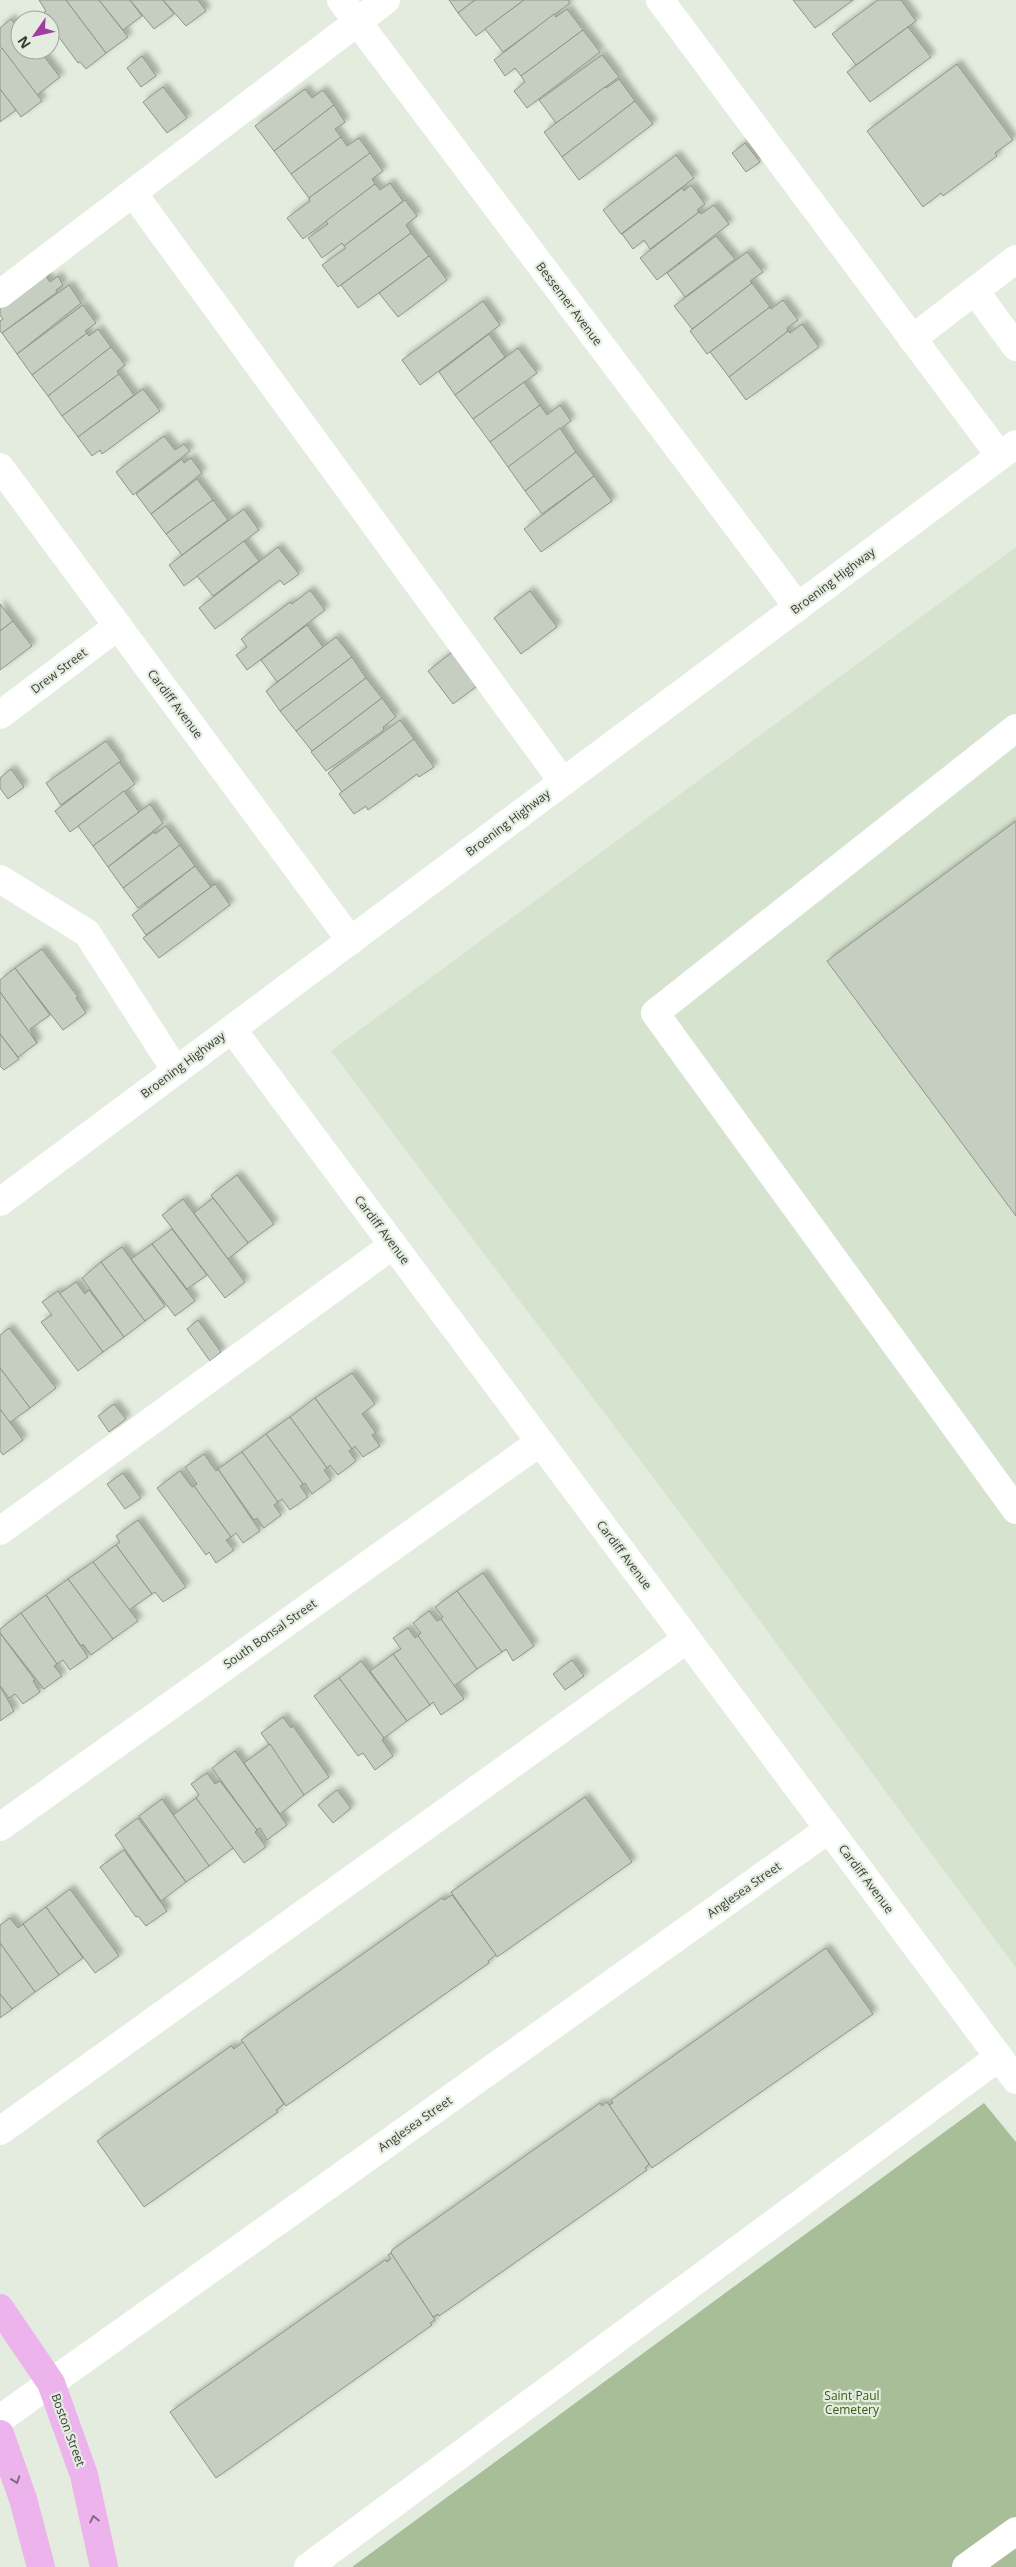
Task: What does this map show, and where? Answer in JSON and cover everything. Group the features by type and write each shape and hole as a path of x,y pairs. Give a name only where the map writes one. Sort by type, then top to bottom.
{"main road":[{"name":"Boston Street","path":"0,2308 51,2383 84,2475 104,2567"},
{"path":"0,2434 23,2499 41,2567"}],"street":[{"name":"Bessemer Avenue","path":"341,0 798,607"},
{"path":"0,294 386,0"},
{"path":"660,0 912,339 1008,450"},
{"path":"133,193 563,782"},
{"path":"912,339 1016,259"},
{"path":"975,291 1016,347"},
{"name":"Broening Highway","path":"0,1202 1008,450"},
{"name":"Cardiff Avenue","path":"0,467 351,941"},
{"name":"Drew Street","path":"0,715 118,626"},
{"path":"1016,728 655,1013 1016,1510"},
{"path":"0,879 87,933 176,1071"},
{"name":"Cardiff Avenue","path":"232,1029 1016,2080"},
{"path":"0,1531 393,1245"},
{"name":"South Bonsal Street","path":"0,1826 540,1442"},
{"path":"0,2132 687,1639"},
{"name":"Anglesea Street","path":"0,2419 829,1830"},
{"path":"308,2567 999,2057"},
{"path":"966,2567 1016,2531"}],"shaded area":[{"path":"1016,547 1016,1968 695,1533 331,1051"}],"green space":[{"name":"Saint Paul Cemetery","path":"984,2103 1016,2142 1016,2567 352,2567"}],"building":[{"path":"39,0 66,0 106,53 86,69 80,62 78,63 60,39 60,10 45,10"},
{"path":"66,0 99,0 128,37 106,53"},
{"path":"99,0 130,0 142,16 123,30"},
{"path":"130,0 163,0 174,14 154,29"},
{"path":"163,0 198,0 206,11 186,26"},
{"path":"449,0 475,0 458,13"},
{"path":"475,0 524,0 476,36 458,13"},
{"path":"524,0 568,0 570,3 503,52 485,29"},
{"path":"793,0 853,0 815,28"},
{"path":"878,0 901,0 916,21 856,65 832,34"},
{"path":"567,9 583,30 521,76 515,68 505,76 494,60 554,14 556,17"},
{"path":"10,20 10,59 0,46 0,28"},
{"path":"908,27 931,57 870,102 847,72"},
{"path":"583,30 600,52 527,108 514,91 525,82 521,76"},
{"path":"2,48 42,101 21,117 0,89 0,50"},
{"path":"602,55 619,77 556,123 539,100"},
{"path":"142,56 156,76 141,87 127,68"},
{"path":"11,60 47,60 60,77 37,95"},
{"path":"957,64 1013,140 995,153 997,156 943,196 941,193 923,207 867,131"},
{"path":"619,79 635,101 562,157 544,132 605,87"},
{"path":"163,87 187,118 167,133 143,102"},
{"path":"0,89 16,110 0,122"},
{"path":"305,89 312,98 323,90 334,105 274,151 255,126"},
{"path":"635,101 653,124 579,180 562,157"},
{"path":"334,105 345,122 335,129 341,137 291,174 274,151"},
{"path":"341,137 347,146 359,138 370,153 309,198 291,174"},
{"path":"745,143 760,162 746,172 732,153"},
{"path":"370,153 383,171 372,179 375,184 303,239 287,218 310,201 309,198"},
{"path":"676,155 694,178 621,234 603,210"},
{"path":"390,183 403,201 344,246 342,243 322,258 308,238 328,224 326,221 375,184 380,190"},
{"path":"691,185 705,204 697,210 699,212 650,249 644,240 633,249 622,234 682,188 684,191"},
{"path":"405,200 417,216 406,225 411,233 338,287 322,265"},
{"path":"714,205 729,224 657,280 640,258 699,212 701,214"},
{"path":"411,233 429,256 358,308 341,285"},
{"path":"716,236 735,259 685,297 667,273"},
{"path":"747,252 763,272 750,281 752,283 692,329 674,306"},
{"path":"429,256 447,280 398,317 379,293"},
{"path":"40,268 50,282 58,276 63,285 56,290 57,292 2,333 0,331 0,321 3,319 0,315 0,297"},
{"path":"752,283 770,307 707,354 690,331"},
{"path":"69,285 81,303 17,354 2,333"},
{"path":"783,300 798,320 787,328 788,331 729,377 710,352 770,307 771,309"},
{"path":"483,301 500,325 420,385 402,360"},
{"path":"83,305 96,323 85,331 87,333 32,375 17,354"},
{"path":"802,324 819,347 746,400 729,377 788,331 790,333"},
{"path":"98,329 111,347 48,396 32,375 87,333 89,336"},
{"path":"489,334 505,357 455,395 439,372"},
{"path":"111,347 125,365 117,371 119,374 62,416 48,396"},
{"path":"518,348 537,373 473,419 455,395"},
{"path":"119,374 134,395 78,437 62,416"},
{"path":"524,382 540,405 490,442 473,419"},
{"path":"143,389 160,411 102,454 100,450 92,456 78,437"},
{"path":"540,405 547,415 560,405 571,421 508,467 490,442"},
{"path":"560,428 576,452 525,491 508,467"},
{"path":"164,436 175,450 184,444 190,451 133,495 116,472"},
{"path":"576,452 594,476 542,514 525,491"},
{"path":"191,458 202,473 151,514 136,494 182,459 184,463"},
{"path":"594,476 612,501 541,552 524,529"},
{"path":"197,479 213,500 166,534 151,514"},
{"path":"213,500 228,520 182,555 166,534"},
{"path":"244,509 259,530 184,586 169,565"},
{"path":"244,541 259,561 213,596 197,576"},
{"path":"278,547 299,574 284,585 280,580 215,629 199,608"},
{"path":"310,590 325,610 247,670 236,655 247,647 241,639 290,602 292,604"},
{"path":"530,591 557,627 521,654 494,618"},
{"path":"0,604 13,621 0,631"},
{"path":"13,621 32,646 0,670 0,631"},
{"path":"307,625 323,647 277,682 261,660"},
{"path":"336,637 352,657 280,711 266,691"},
{"path":"460,646 485,680 453,704 428,671"},
{"path":"352,657 366,678 296,731 280,711"},
{"path":"366,678 382,698 312,751 296,731"},
{"path":"382,698 396,717 383,727 384,730 326,771 311,752"},
{"path":"400,720 414,739 342,792 328,773"},
{"path":"414,739 434,767 419,777 417,774 368,810 366,806 354,814 339,794"},
{"path":"106,741 121,761 61,805 46,783"},
{"path":"119,762 135,784 70,832 55,811"},
{"path":"11,769 24,787 8,799 0,788 0,778"},
{"path":"124,791 139,812 93,846 78,826"},
{"path":"150,804 163,823 108,867 93,846"},
{"path":"1016,821 1016,1216 827,961"},
{"path":"166,826 180,845 123,888 108,867 154,832 155,834"},
{"path":"180,845 195,866 138,908 123,888"},
{"path":"195,866 211,887 146,935 132,915"},
{"path":"215,884 230,905 159,958 143,938"},
{"path":"42,949 78,997 76,998 86,1013 63,1030 15,968"},
{"path":"15,968 50,1015 30,1029 37,1043 0,992 0,980"},
{"path":"0,992 37,1043 18,1057 0,1034"},
{"path":"0,1034 19,1059 4,1070 0,1066"},
{"path":"237,1175 274,1224 248,1243 211,1195"},
{"path":"213,1198 248,1243 228,1259 194,1213"},
{"path":"183,1199 245,1282 225,1298 162,1215"},
{"path":"172,1229 207,1275 187,1289 152,1244"},
{"path":"152,1244 195,1301 175,1316 131,1259"},
{"path":"122,1247 165,1306 145,1321 101,1262"},
{"path":"101,1262 145,1321 124,1337 82,1278"},
{"path":"76,1282 85,1294 89,1290 124,1337 103,1352 59,1294"},
{"path":"58,1291 103,1352 78,1371 41,1322 52,1315 42,1302"},
{"path":"198,1320 221,1352 210,1361 187,1329"},
{"path":"9,1328 56,1388 30,1408 0,1368 0,1335"},
{"path":"0,1368 30,1408 9,1423 0,1409"},
{"path":"352,1373 375,1404 362,1414 376,1433 372,1435 380,1446 363,1457 355,1446 352,1449 315,1398"},
{"path":"315,1398 352,1449 349,1451 356,1461 338,1475 330,1465 327,1468 290,1417"},
{"path":"114,1404 126,1419 109,1432 98,1416"},
{"path":"0,1409 23,1440 3,1455 0,1451"},
{"path":"290,1417 327,1468 324,1470 331,1480 312,1494 266,1434"},
{"path":"266,1434 303,1484 300,1486 308,1497 290,1510 282,1499 278,1502 242,1452"},
{"path":"242,1452 278,1502 274,1505 281,1515 264,1528 257,1518 254,1520 218,1469"},
{"path":"204,1454 216,1471 218,1469 260,1531 243,1543 236,1533 231,1537 194,1486 197,1484 185,1467"},
{"path":"180,1471 192,1487 194,1486 231,1537 226,1540 234,1550 216,1563 209,1552 206,1555 157,1488"},
{"path":"123,1473 141,1498 125,1509 107,1484"},
{"path":"138,1520 186,1587 163,1602 155,1592 152,1594 116,1545 120,1542 116,1536"},
{"path":"116,1545 152,1594 129,1610 93,1562"},
{"path":"93,1562 138,1621 113,1639 68,1579"},
{"path":"483,1573 534,1646 513,1661 506,1649 502,1652 457,1591"},
{"path":"68,1579 113,1639 91,1655 83,1644 81,1646 46,1595"},
{"path":"457,1591 502,1652 477,1669 441,1619 443,1617 435,1607"},
{"path":"46,1595 88,1657 70,1670 63,1660 57,1664 21,1613"},
{"path":"429,1611 437,1621 441,1619 477,1669 454,1686 418,1636 421,1633 413,1623"},
{"path":"21,1613 57,1664 54,1666 62,1676 44,1689 0,1633 0,1629"},
{"path":"408,1628 415,1638 418,1636 464,1699 441,1715 433,1702 430,1705 393,1654 401,1649 393,1638"},
{"path":"0,1633 35,1680 33,1681 40,1692 23,1704 15,1694 9,1698 0,1686"},
{"path":"393,1654 430,1705 407,1721 370,1671"},
{"path":"572,1660 584,1676 565,1690 553,1674"},
{"path":"361,1661 407,1721 384,1738 339,1678"},
{"path":"339,1678 384,1738 382,1740 393,1756 375,1770 363,1753 358,1756 314,1696"},
{"path":"0,1686 14,1711 0,1721"},
{"path":"283,1717 291,1728 293,1726 329,1777 304,1795 261,1733"},
{"path":"270,1744 304,1795 280,1814 244,1763"},
{"path":"235,1751 287,1825 267,1840 260,1828 257,1830 212,1768"},
{"path":"207,1773 215,1784 220,1781 257,1830 255,1832 266,1847 244,1863 196,1798 199,1795 191,1784"},
{"path":"337,1790 351,1808 333,1823 318,1805"},
{"path":"585,1797 632,1862 497,1957 451,1892"},
{"path":"196,1798 233,1848 209,1866 173,1815"},
{"path":"162,1799 209,1866 186,1882 139,1816"},
{"path":"138,1818 186,1882 161,1901 115,1835"},
{"path":"124,1850 167,1911 146,1926 138,1916 136,1917 100,1867"},
{"path":"70,1889 119,1956 95,1973 46,1907"},
{"path":"452,1895 496,1955 488,1961 489,1963 286,2106 241,2040 442,1898 444,1900"},
{"path":"46,1907 83,1958 59,1975 23,1924"},
{"path":"10,1918 18,1928 23,1924 59,1975 35,1992 0,1943 0,1925"},
{"path":"0,1943 35,1992 12,2009 0,1994"},
{"path":"826,1948 873,2014 652,2168 609,2105 613,2103 611,2100"},
{"path":"0,1994 12,2009 0,2018"},
{"path":"243,2042 284,2104 276,2110 278,2112 144,2207 97,2141 231,2046 234,2049"},
{"path":"607,2102 649,2164 645,2168 647,2170 439,2316 438,2314 433,2317 391,2253 392,2250 600,2103 602,2106"},
{"path":"391,2253 435,2320 430,2323 432,2325 216,2478 170,2412 385,2260 387,2262 391,2259 388,2255"}]}
